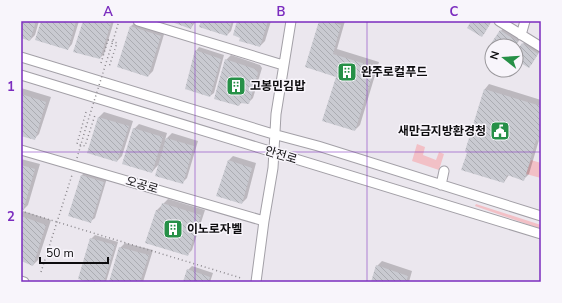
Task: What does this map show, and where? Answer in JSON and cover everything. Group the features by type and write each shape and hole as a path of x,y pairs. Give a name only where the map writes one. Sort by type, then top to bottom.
{"street":[{"path":"138,21 283,65"},
{"path":"256,282 273,168 273,134 291,21"},
{"path":"499,21 541,47"},
{"path":"521,35 525,21"},
{"name":"안전로","path":"21,57 273,134 318,146 541,216"},
{"name":"안전로","path":"21,75 541,234"},
{"name":"오공로","path":"21,150 264,221"},
{"path":"441,185 444,171"}],"path":[{"path":"77,158 119,21"},
{"path":"101,63 108,40 112,43 117,43 109,67"},
{"path":"86,112 77,144 85,146 95,115"},
{"path":"41,272 73,171"},
{"path":"21,211 241,278"}],"shaded area":[{"path":"417,144 425,147 423,155 436,160 439,152 444,154 439,170 412,161"},
{"path":"531,160 541,163 541,178 526,174"},
{"path":"476,204 541,225 541,229 475,206"}],"building":[{"path":"21,21 36,21 30,41 21,38"},
{"path":"41,21 76,21 68,50 35,40"},
{"path":"83,21 103,21 111,23 100,59 73,52"},
{"path":"169,21 193,21 191,29"},
{"path":"201,21 232,21 227,36 199,27"},
{"path":"237,21 268,21 260,47 239,41 240,38 233,35"},
{"name":"완주로컬푸드","path":"319,21 329,21 341,25 333,54 375,67 355,131 322,121 336,77 305,67"},
{"path":"471,21 484,21 490,24 482,37 467,28"},
{"path":"130,26 161,36 148,77 117,67"},
{"path":"500,30 512,38 495,38"},
{"path":"524,44 538,54 529,68 524,65"},
{"path":"195,50 221,59 210,97 185,89"},
{"name":"고봉민김밥","path":"225,59 255,69 258,73 249,104 240,103 239,106 214,99"},
{"path":"484,89 541,106 541,142 536,140 524,181 507,175 504,183 461,170 467,153 465,151"},
{"path":"21,94 46,102 35,140 21,136"},
{"path":"98,117 129,126 117,162 87,153"},
{"path":"133,128 163,137 152,173 122,164"},
{"path":"166,138 194,146 183,184 155,176"},
{"path":"228,160 252,168 242,204 216,196"},
{"path":"21,165 35,169 23,211 21,210"},
{"path":"81,175 104,182 91,223 68,216"},
{"name":"이노로자벨","path":"162,203 201,215 188,256 145,243 156,210 160,211"},
{"path":"21,216 46,225 33,266 21,261"},
{"path":"90,238 115,245 104,282 88,282 78,279"},
{"path":"119,247 149,255 140,282 109,282"},
{"path":"376,265 408,276 406,282 371,282"},
{"path":"187,269 210,277 208,282 183,282"}],"place":[{"name":"완주로컬푸드","path":"347,72"},
{"name":"고봉민김밥","path":"236,86"},
{"name":"새만금지방환경청","path":"500,131"},
{"name":"이노로자벨","path":"173,229"}]}
